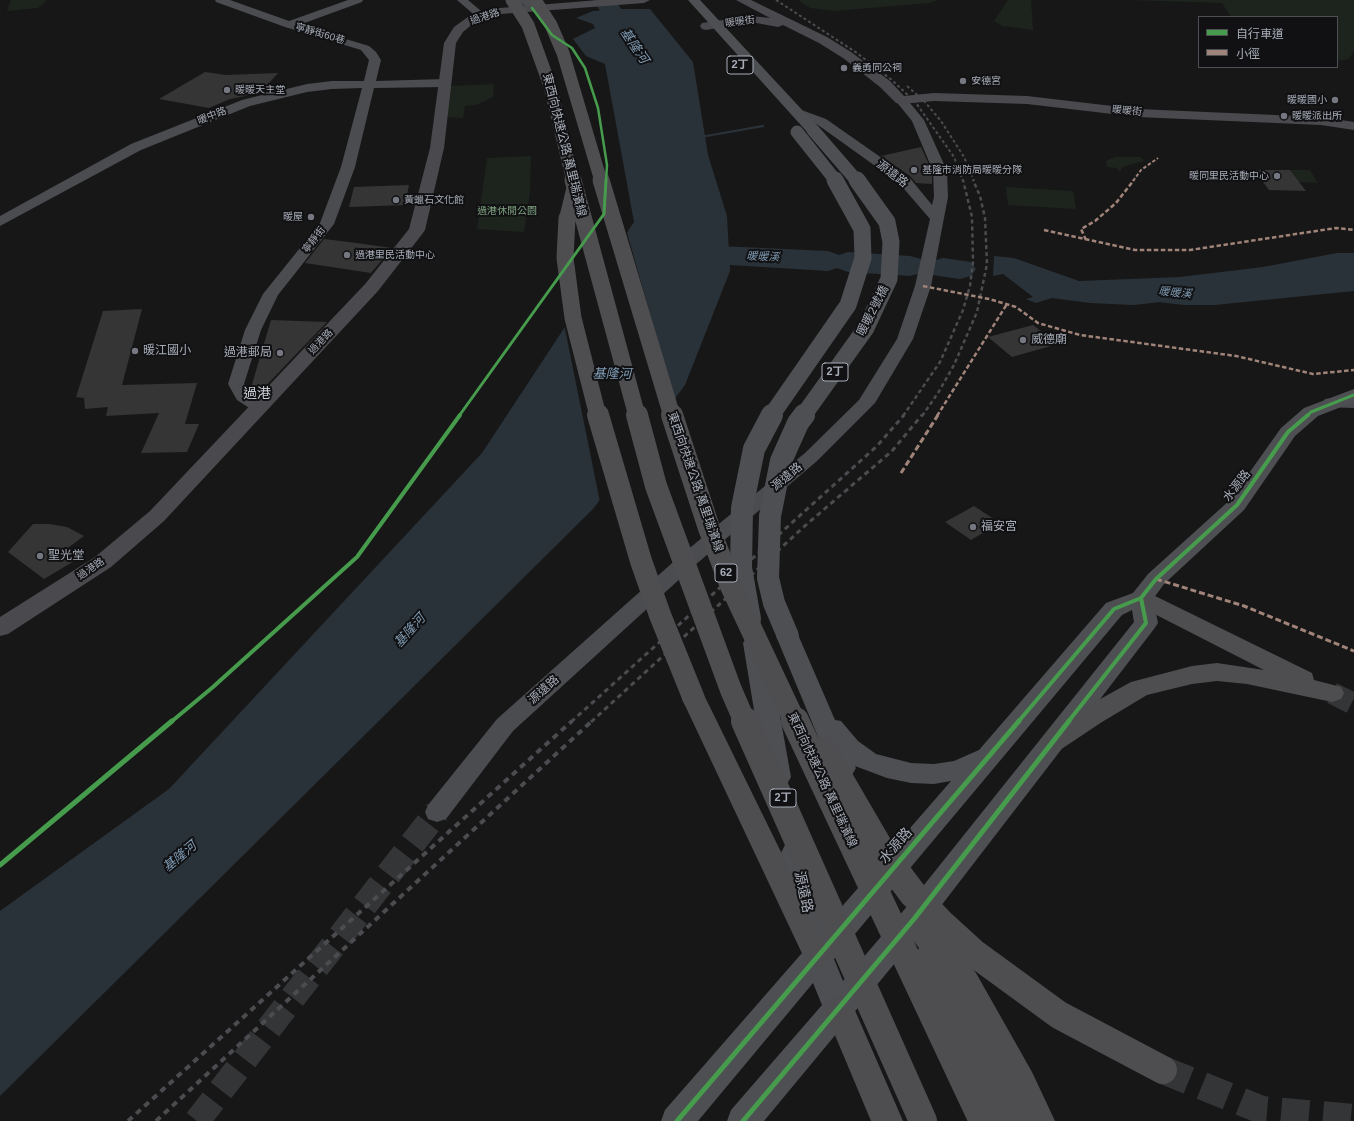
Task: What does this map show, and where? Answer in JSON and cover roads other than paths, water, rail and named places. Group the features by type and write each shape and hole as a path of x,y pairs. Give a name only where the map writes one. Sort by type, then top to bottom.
{"highway":[{"name":"東西向快速公路 萬里瑞濱線","path":"512,0 528,25 550,86 574,185 656,486 731,690 923,1121"},
{"name":"東西向快速公路 萬里瑞濱線","path":"530,3 551,25 563,53 680,441 709,528 751,631 984,1121"},
{"path":"574,185 567,218 565,258 573,318 614,474 641,561 660,615 694,699 817,955"},
{"path":"1054,741 1093,715 1140,688 1192,675 1217,672 1247,675 1332,693 1141,598"},
{"path":"751,631 883,854 913,894 974,953 1059,1015 1111,1044 1163,1070"},
{"path":"914,919 1008,1121"},
{"path":"914,919 965,984 1021,1083 1039,1121"},
{"path":"839,1010 887,1121"}],"main road":[{"name":"源遠路","path":"682,0 711,26 796,112 805,131"},
{"name":"源遠路","path":"694,0 711,26 805,131"},
{"name":"暖暖2號橋","path":"751,631 741,568 742,508 754,449 770,417 848,305 863,258 862,229 833,176 805,131"},
{"name":"暖暖2號橋","path":"805,131 854,176 887,222 891,242 889,279 866,328 798,423 781,461 770,516 768,578 774,603 816,703"},
{"path":"1330,403 1354,395"},
{"name":"水源路","path":"677,1121 1114,608 1141,598 1156,579 1237,505 1288,432 1311,412 1330,403"},
{"path":"744,1121 839,1010 914,919 1146,623 1141,598"},
{"name":"源遠路","path":"751,631 776,770 817,955 839,1010"},
{"path":"816,703 834,732 849,748 867,761 887,768 911,773 934,774 959,770 977,762 994,749"},
{"name":"2丁","path":"816,703 887,874 914,919"}],"street":[{"name":"寧靜街60巷","path":"220,0 290,25 350,43"},
{"path":"290,25 304,18 358,0"},
{"path":"462,0 482,16"},
{"name":"過港路","path":"0,628 103,562 157,516 372,286 417,230 436,148 450,43 458,30 464,24 482,16 530,3 644,0"},
{"name":"暖暖街","path":"742,0 823,40 847,55 885,84 901,100 918,120 940,171 941,197 937,219"},
{"name":"暖暖街","path":"711,26 752,19 775,22 797,28"},
{"name":"寧靜街","path":"260,407 243,396 236,384 253,330 270,294 327,224 348,167 375,60 372,54 365,48 350,43"},
{"name":"暖中路","path":"0,222 136,147 241,105 307,88 332,85 445,83"},
{"name":"暖暖街","path":"901,100 934,97 1027,100 1138,113 1321,122 1354,126"},
{"name":"源遠路","path":"437,812 505,725 687,561 811,457 866,403 906,339 923,286 937,219 904,180 822,122 796,112"},
{"name":"水源路","path":"1330,403 1354,403"}],"water":[{"name":"基隆河","path":"650,9 693,62 708,155 727,216 730,271 685,385 593,509 0,1096 0,911 169,789 482,453 634,222 605,64 586,56 573,39 595,28 593,24 576,18 593,11"},
{"path":"1337,253 1354,253 1354,291 1332,291 1328,287 1192,295 1178,302 1169,301 1134,305 1090,303 1052,298 1036,303 1026,299 1033,297 1003,274 993,276 994,256 1014,258 1079,281 1180,277 1263,267"}],"waterway":[{"name":"基隆河","path":"604,0 644,60"},
{"path":"695,138 762,126"},
{"name":"暖暖溪","path":"698,254 828,261"},
{"name":"暖暖溪","path":"848,262 910,266"},
{"name":"暖暖溪","path":"943,268 960,269"},
{"name":"暖暖溪","path":"1133,289 1184,295 1215,295 1354,281"}],"tunnel":[{"path":"1332,693 1354,704"},
{"path":"197,1121 437,812"},
{"path":"1163,1070 1262,1110 1354,1118"}],"railway":[{"path":"776,0 857,53 893,81 916,103 954,157 963,181"},
{"path":"907,86 924,101 941,121 964,157 974,181"},
{"path":"903,416 940,362 963,310 970,286 973,262 972,217 963,180"},
{"path":"922,416 938,393 954,365 977,312 987,264 985,218 980,196 973,180"},
{"path":"571,722 877,446 904,415"},
{"path":"591,722 807,524 892,451 922,415"},
{"path":"128,1121 572,721"},
{"path":"156,1121 592,721"}],"place":[{"name":"義勇同公祠","path":"844,68"},
{"name":"安德宮","path":"963,81"},
{"name":"暖暖天主堂","path":"227,90"},
{"name":"暖暖國小","path":"1335,100"},
{"name":"暖暖派出所","path":"1284,116"},
{"name":"基隆市消防局暖暖分隊","path":"914,170"},
{"name":"暖同里民活動中心","path":"1277,176"},
{"name":"黃蠟石文化館","path":"396,200"},
{"name":"暖屋","path":"311,217"},
{"name":"過港里民活動中心","path":"347,255"},
{"name":"威德廟","path":"1023,340"},
{"name":"暖江國小","path":"135,351"},
{"name":"過港郵局","path":"280,353"},
{"name":"福安宮","path":"973,527"},
{"name":"聖光堂","path":"40,556"}],"district":[{"name":"過港","path":"257,394"}],"park label":[{"name":"過港休閒公園","path":"507,211"}]}
